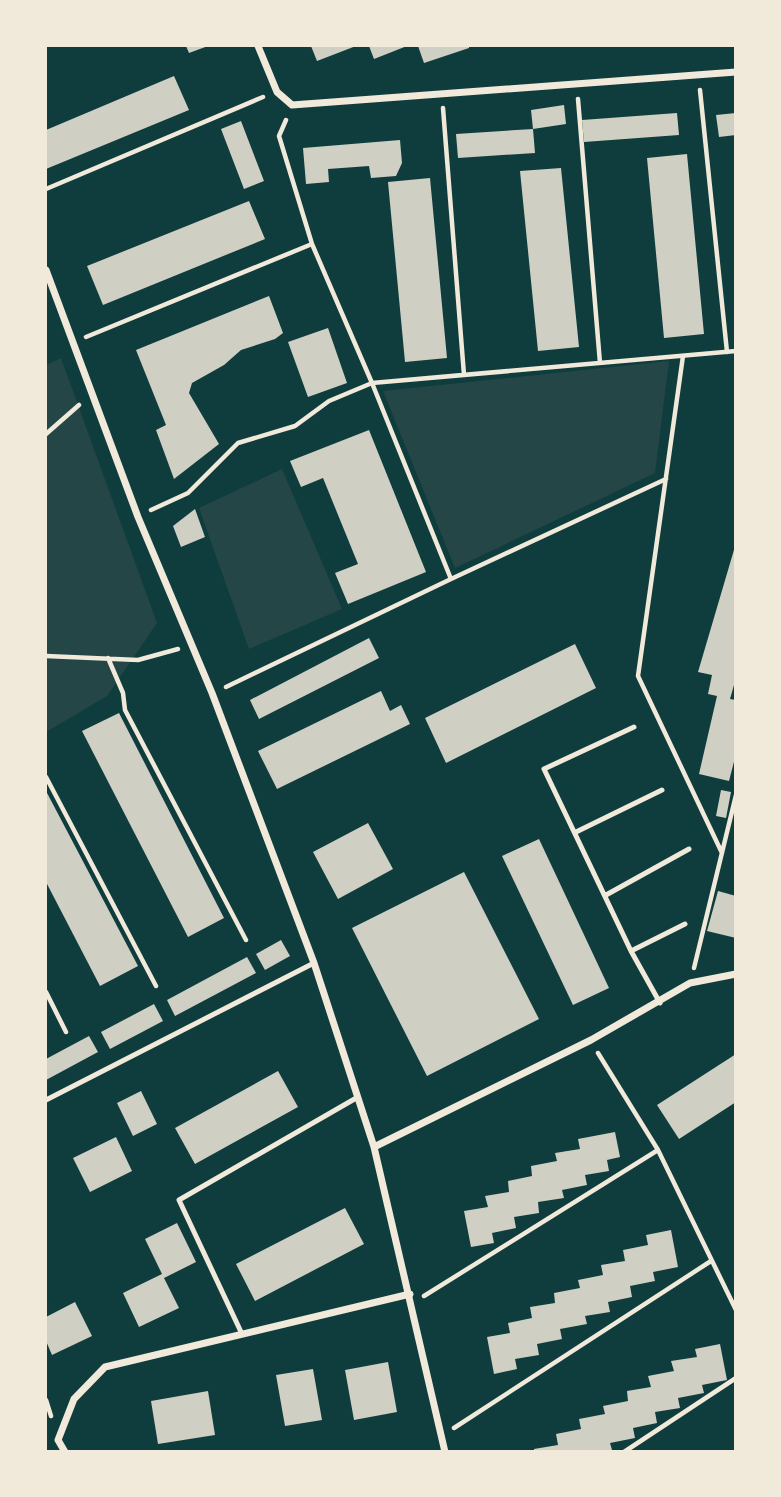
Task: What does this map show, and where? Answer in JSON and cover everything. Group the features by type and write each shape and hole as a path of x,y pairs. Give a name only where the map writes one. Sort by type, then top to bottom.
{"street":[{"path":"258,46 277,92 292,105 736,72"},
{"path":"46,270 91,396 138,517 212,693 314,963 374,1147 445,1451"},
{"path":"374,1147 590,1040 690,984 736,974"},
{"path":"65,1451 58,1440 74,1399 105,1367 410,1294"}],"lane":[{"path":"634,727 544,769 631,951 660,1003"},
{"path":"576,832 662,790"},
{"path":"606,895 689,849"},
{"path":"631,951 685,924"},
{"path":"46,1100 314,963"},
{"path":"242,1334 179,1200 358,1097"}],"path":[{"path":"699,75 727,352"},
{"path":"576,84 600,363"},
{"path":"46,189 277,92"},
{"path":"442,95 464,375"},
{"path":"292,105 279,136 312,244 372,383 451,579"},
{"path":"73,342 312,244"},
{"path":"138,517 188,493 238,443 295,426 329,401 372,383 736,351"},
{"path":"683,356 638,676 722,853"},
{"path":"46,434 91,396"},
{"path":"212,693 666,478"},
{"path":"46,656 138,660 192,644"},
{"path":"108,658 123,693 125,710 246,940"},
{"path":"46,777 156,986"},
{"path":"690,984 736,795"},
{"path":"46,992 66,1032"},
{"path":"590,1040 658,1150 736,1310"},
{"path":"412,1303 658,1150"},
{"path":"442,1437 711,1261"},
{"path":"624,1451 736,1378"}],"shaded area":[{"path":"61,358 157,623 107,696 46,732 46,365"},
{"path":"669,361 655,473 455,568 383,391"},
{"path":"282,469 342,609 249,649 199,508"}],"building":[{"path":"186,46 208,46 189,53"},
{"path":"311,46 356,46 317,61"},
{"path":"369,46 407,46 374,59"},
{"path":"418,46 469,46 469,48 424,63"},
{"path":"174,76 189,110 46,169 46,130"},
{"path":"564,105 566,124 533,129 531,110"},
{"path":"677,113 679,135 584,142 582,120"},
{"path":"736,113 736,135 719,137 716,115"},
{"path":"241,121 264,181 244,189 221,129"},
{"path":"533,129 535,153 458,158 456,134"},
{"path":"400,140 402,163 396,176 371,178 369,166 328,169 329,182 306,184 303,148"},
{"path":"687,154 704,334 664,338 647,158"},
{"path":"561,168 579,347 538,351 520,171"},
{"path":"430,178 447,358 405,362 388,182"},
{"path":"249,201 265,239 103,305 87,266"},
{"path":"269,296 283,333 275,339 241,350 224,365 192,383 189,393 219,444 174,479 156,430 166,425 136,350"},
{"path":"328,328 347,383 308,397 288,342"},
{"path":"369,430 426,572 348,604 335,573 358,564 323,478 301,487 290,461"},
{"path":"195,509 205,537 181,547 173,526"},
{"path":"736,543 736,678 730,699 736,700 736,754 729,781 699,774 717,696 708,694 712,675 698,672"},
{"path":"369,638 379,658 259,719 250,700"},
{"path":"575,644 596,688 446,763 425,718"},
{"path":"381,691 390,711 401,705 410,724 277,789 258,751"},
{"path":"119,713 224,918 188,937 82,731"},
{"path":"721,790 731,792 726,818 716,816"},
{"path":"46,791 138,966 100,986 46,882"},
{"path":"368,823 393,869 338,899 313,852"},
{"path":"539,839 609,988 573,1005 502,856"},
{"path":"464,872 539,1019 427,1076 352,928"},
{"path":"718,891 736,896 736,938 707,931"},
{"path":"281,940 290,956 265,970 256,954"},
{"path":"247,957 256,973 175,1016 167,1000"},
{"path":"154,1004 163,1021 110,1049 101,1032"},
{"path":"89,1036 98,1052 46,1080 46,1059"},
{"path":"736,1054 736,1102 679,1139 657,1105"},
{"path":"278,1071 298,1107 195,1164 175,1128"},
{"path":"141,1091 157,1124 133,1136 117,1103"},
{"path":"615,1132 620,1157 607,1160 609,1171 585,1175 587,1185 562,1190 564,1198 538,1202 539,1213 514,1217 516,1228 492,1233 494,1243 471,1247 464,1211 488,1207 485,1196 509,1192 508,1181 532,1176 531,1166 557,1161 555,1153 580,1149 578,1139"},
{"path":"116,1137 132,1171 90,1192 73,1158"},
{"path":"345,1208 364,1244 255,1301 236,1264"},
{"path":"177,1223 196,1262 164,1278 179,1308 139,1327 123,1293 162,1274 145,1239"},
{"path":"671,1230 678,1267 653,1272 655,1281 630,1286 632,1297 608,1302 610,1312 585,1316 587,1324 560,1329 562,1339 537,1344 539,1355 515,1359 517,1369 494,1374 487,1337 510,1333 508,1323 532,1318 530,1307 555,1303 554,1293 580,1288 578,1280 603,1275 601,1265 625,1261 623,1250 648,1245 646,1235"},
{"path":"75,1302 92,1336 52,1355 46,1341 46,1317"},
{"path":"720,1344 727,1380 702,1385 704,1393 678,1398 680,1408 655,1412 657,1423 633,1428 635,1438 610,1443 612,1450 606,1452 534,1452 534,1449 558,1445 556,1434 581,1429 579,1419 605,1414 603,1406 628,1401 627,1391 651,1387 648,1376 674,1371 671,1361 697,1357 695,1349"},
{"path":"388,1362 397,1412 354,1420 345,1370"},
{"path":"313,1369 322,1420 285,1426 276,1375"},
{"path":"208,1391 215,1435 158,1444 151,1401"}]}
